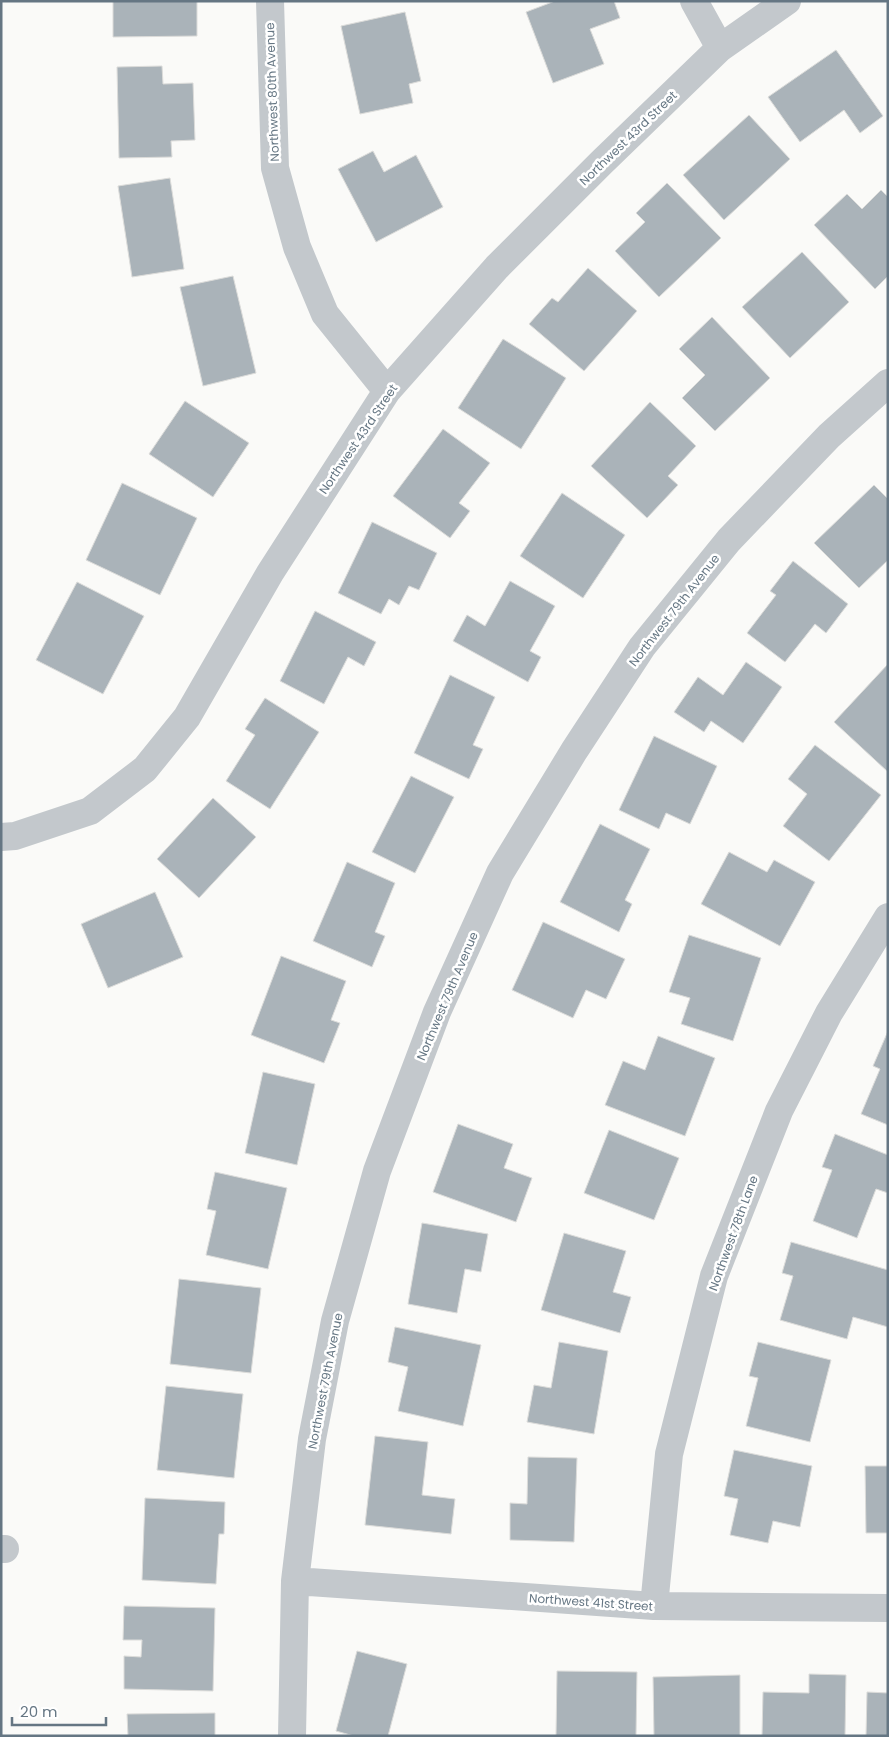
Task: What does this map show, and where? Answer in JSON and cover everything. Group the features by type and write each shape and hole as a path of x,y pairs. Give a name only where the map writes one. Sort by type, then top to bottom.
{"street":[{"name":"Northwest 80th Avenue","path":"270,1 275,168 297,247 325,314 387,391"},
{"path":"694,1 720,48"},
{"name":"Northwest 43rd Street","path":"1,837 15,836 90,811 145,769 187,717 270,573 387,391 497,267 720,48 787,1"},
{"name":"Northwest 79th Avenue","path":"292,1736 295,1581 312,1439 335,1320 375,1181 437,1012 500,873 574,751 642,647 729,540 830,436 888,383"},
{"name":"Northwest 78th Lane","path":"654,1606 669,1454 714,1276 779,1111 828,1013 886,924"},
{"name":"Northwest 41st Street","path":"295,1581 654,1606 888,1608"}],"building":[{"path":"113,1 197,1 197,36 113,37"},
{"path":"555,1 614,1 620,18 590,29 604,64 553,83 526,12"},
{"path":"405,12 421,81 409,84 413,103 360,114 341,26"},
{"path":"836,50 883,116 860,133 844,110 800,142 768,97"},
{"path":"162,66 163,84 193,83 195,140 171,141 172,157 119,158 117,67"},
{"path":"749,115 790,159 724,220 683,175"},
{"path":"373,151 384,172 416,155 443,207 376,242 338,169"},
{"path":"170,178 184,269 132,277 118,186"},
{"path":"667,183 721,238 659,297 615,251 645,222 636,213"},
{"path":"881,190 888,197 888,276 875,289 814,225 847,194 862,209"},
{"path":"802,252 849,302 790,358 742,307"},
{"path":"588,268 637,311 584,371 529,324 552,298 558,302"},
{"path":"233,276 256,373 203,386 180,287"},
{"path":"712,317 770,378 715,431 682,398 705,375 679,349"},
{"path":"503,339 566,378 521,449 458,408"},
{"path":"185,401 249,443 213,497 149,454"},
{"path":"650,402 696,446 668,476 678,485 647,518 591,466"},
{"path":"443,429 490,463 459,503 470,511 450,538 393,496"},
{"path":"122,483 197,518 160,595 86,560"},
{"path":"874,485 888,499 888,560 859,588 814,543"},
{"path":"562,493 625,535 583,598 520,556"},
{"path":"372,522 437,553 419,590 409,586 399,605 389,599 381,614 338,593"},
{"path":"793,561 848,604 826,633 815,624 785,662 747,633 776,595 770,591"},
{"path":"510,581 555,606 530,651 541,657 528,682 453,641 467,615 485,626"},
{"path":"77,582 144,616 103,694 36,660"},
{"path":"315,611 376,642 364,666 348,657 324,704 280,681"},
{"path":"746,662 782,687 743,743 711,721 704,732 674,712 698,677 723,695"},
{"path":"888,664 888,772 834,722"},
{"path":"450,675 495,697 473,745 483,749 469,779 414,753"},
{"path":"265,698 319,732 270,809 226,781 255,735 245,729"},
{"path":"654,736 717,766 690,824 666,813 659,829 619,810"},
{"path":"815,745 881,795 829,861 783,826 807,794 788,779"},
{"path":"411,776 454,797 415,873 372,852"},
{"path":"213,798 256,837 199,898 157,859"},
{"path":"600,824 650,849 625,900 632,904 619,932 560,902"},
{"path":"729,852 767,872 774,860 815,882 780,946 701,904"},
{"path":"347,862 395,883 375,932 385,936 372,967 313,941"},
{"path":"155,892 183,957 108,988 81,924"},
{"path":"543,922 625,959 606,999 586,990 573,1018 512,990"},
{"path":"689,935 761,958 733,1041 681,1024 690,998 669,992"},
{"path":"281,956 346,981 331,1020 340,1023 324,1063 251,1035"},
{"path":"888,1031 888,1125 861,1114 880,1069 873,1066"},
{"path":"658,1036 715,1058 685,1136 605,1105 623,1061 645,1070"},
{"path":"263,1072 315,1084 297,1165 245,1153"},
{"path":"458,1124 513,1144 504,1168 532,1178 516,1222 433,1192"},
{"path":"609,1130 679,1158 654,1220 584,1193"},
{"path":"835,1134 888,1155 888,1193 876,1189 857,1238 813,1221 832,1170 822,1167"},
{"path":"215,1172 287,1188 268,1269 206,1255 216,1211 207,1209"},
{"path":"422,1223 488,1234 481,1272 465,1269 457,1313 408,1304"},
{"path":"564,1233 626,1251 613,1292 631,1297 620,1333 541,1310"},
{"path":"791,1242 888,1270 888,1327 853,1317 847,1339 780,1320 793,1276 782,1273"},
{"path":"179,1279 261,1288 251,1373 170,1364"},
{"path":"395,1327 481,1345 463,1426 398,1411 408,1367 388,1362"},
{"path":"559,1342 608,1351 594,1434 527,1422 534,1385 551,1388"},
{"path":"758,1342 831,1360 810,1442 746,1426 758,1378 749,1376"},
{"path":"166,1386 243,1394 234,1478 157,1470"},
{"path":"375,1436 428,1442 422,1495 455,1499 451,1534 365,1525"},
{"path":"734,1450 812,1466 800,1527 773,1521 768,1543 730,1535 738,1499 724,1496"},
{"path":"528,1457 577,1458 574,1542 510,1540 510,1503 527,1504"},
{"path":"865,1466 888,1466 888,1533 866,1533"},
{"path":"145,1498 225,1502 224,1534 219,1534 216,1584 142,1580"},
{"path":"124,1606 215,1608 213,1691 124,1689 124,1656 141,1657 142,1640 123,1640"},
{"path":"357,1651 407,1664 388,1736 354,1736 336,1731"},
{"path":"557,1671 637,1672 636,1736 556,1736"},
{"path":"809,1674 846,1675 845,1736 762,1736 763,1692 809,1693"},
{"path":"740,1675 740,1736 654,1736 653,1677"},
{"path":"867,1692 888,1693 888,1736 866,1736"},
{"path":"215,1713 215,1736 128,1736 127,1714"}]}
